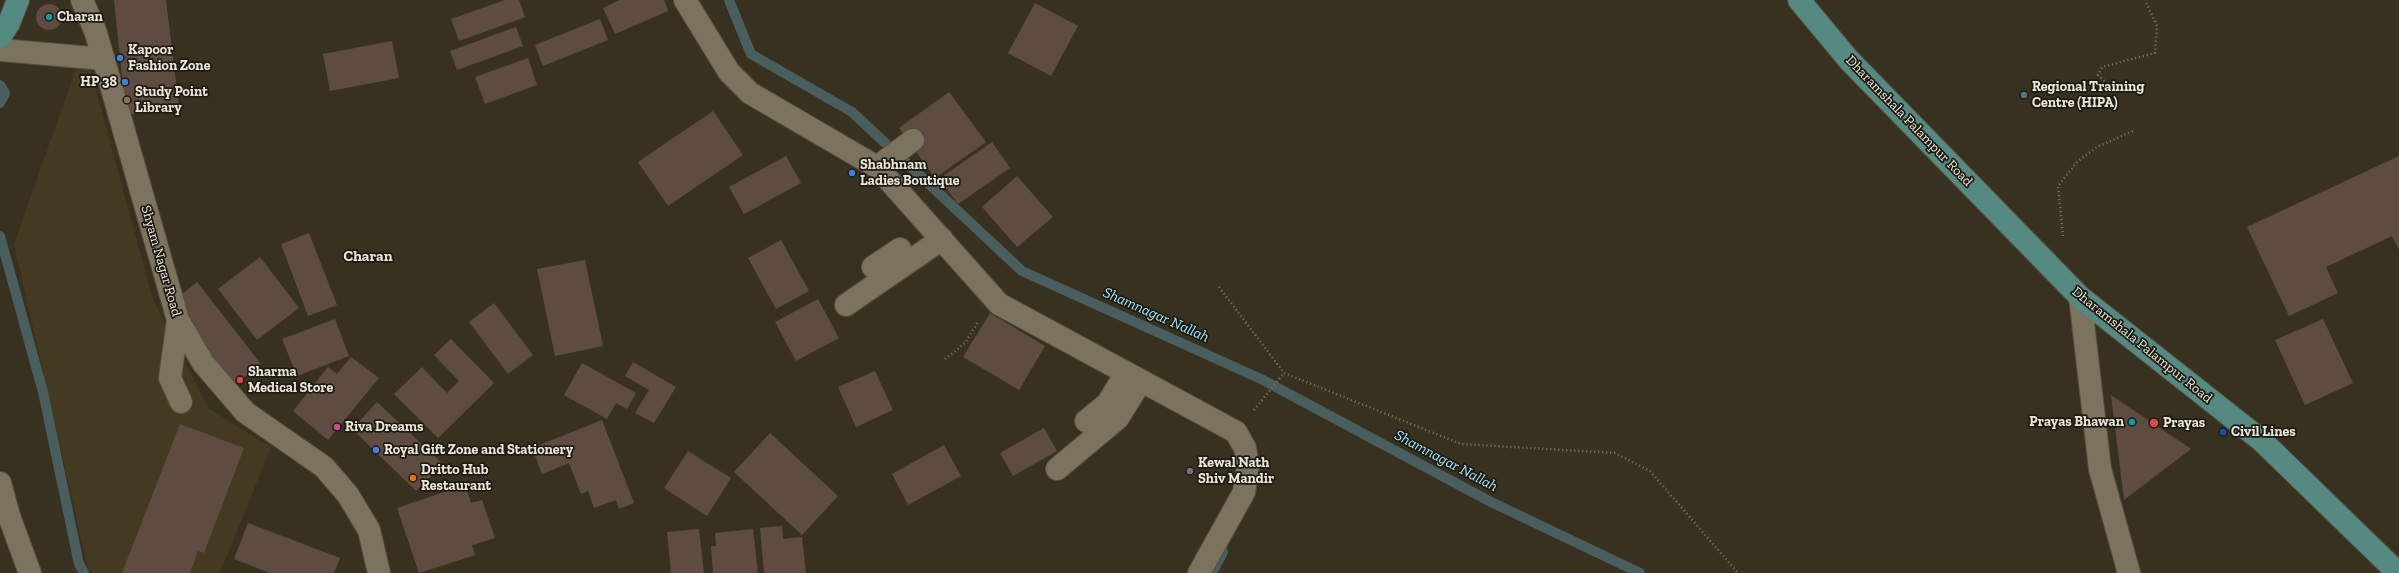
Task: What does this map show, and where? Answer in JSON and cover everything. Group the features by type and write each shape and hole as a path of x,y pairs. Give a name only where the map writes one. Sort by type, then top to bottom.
{"main road":[{"path":"4,30 18,0"},
{"name":"Dharamshala Palampur Road","path":"1799,0 1849,60 2080,297 2260,440 2398,573"}],"street":[{"name":"Shyam Nagar Road","path":"82,0 96,33 104,59 178,320 203,363 245,412 324,467 348,495 368,530 379,573"},
{"path":"685,0 729,72 750,93 877,167 999,304 1236,432 1246,448 1248,467 1244,492 1199,573"},
{"path":"0,50 104,59"},
{"path":"877,167 913,140"},
{"path":"873,267 936,234"},
{"path":"846,305 936,234"},
{"path":"2080,297 2100,469 2129,573"},
{"path":"178,320 170,378 181,402"},
{"path":"1086,421 1108,403 1133,377"},
{"path":"1057,469 1118,418 1133,377"},
{"path":"0,483 9,516 30,573"}],"path":[{"path":"2116,92 2098,74 2102,67 2155,53 2157,26 2145,0"},
{"path":"2063,239 2058,186 2078,161 2097,147 2133,131"},
{"path":"1219,287 1284,373 1461,444 1615,453 1650,471 1738,573"},
{"path":"945,359 965,343 991,295"},
{"path":"1236,432 1284,373"}],"shaded area":[{"path":"84,46 153,300 209,409 271,447 220,573 93,573 88,569 14,244"}],"building":[{"path":"114,0 166,0 179,107 126,115"},
{"path":"505,0 519,0 525,17 459,41 451,19"},
{"path":"620,0 664,0 668,11 615,34 603,8"},
{"path":"1035,3 1078,26 1051,76 1008,53"},
{"name":"Charan","path":"49,4 58,8 62,17 58,26 49,30 40,26 36,17 40,8"},
{"path":"600,19 608,40 543,66 535,45"},
{"path":"516,27 523,46 457,70 450,51"},
{"path":"392,41 399,78 330,91 323,54"},
{"path":"528,58 537,85 485,104 475,77"},
{"path":"949,92 986,142 935,178 899,128"},
{"path":"713,111 743,155 668,206 638,162"},
{"path":"992,142 1010,168 958,204 939,179"},
{"path":"786,156 801,183 744,214 729,187"},
{"path":"2399,156 2399,250 2392,236 2326,267 2338,293 2289,316 2247,227"},
{"path":"1017,176 1053,217 1017,247 982,207"},
{"path":"309,233 337,305 308,316 281,244"},
{"path":"781,240 809,291 776,309 748,258"},
{"path":"260,257 299,308 257,340 218,289"},
{"path":"585,260 603,346 555,356 537,269"},
{"path":"197,282 261,364 229,389 165,308"},
{"path":"818,299 839,338 796,361 775,322"},
{"path":"494,303 533,355 508,374 469,322"},
{"path":"990,313 1045,346 1019,390 963,357"},
{"path":"335,319 349,356 297,376 282,339"},
{"path":"2323,319 2353,383 2305,405 2275,340"},
{"path":"451,339 494,383 438,438 394,394 422,367 447,393 459,381 434,355"},
{"path":"351,357 379,378 328,440 293,411 328,367 337,374"},
{"path":"633,362 676,387 654,423 635,413 649,390 625,376"},
{"path":"582,363 636,393 627,409 616,403 607,419 564,395"},
{"path":"875,371 893,410 856,427 838,387"},
{"name":"Prayas Bhawan","path":"2111,395 2191,449 2124,500"},
{"path":"377,402 443,464 416,491 352,429"},
{"path":"602,420 634,503 619,509 616,500 594,508 588,491 581,494 569,463 542,474 532,448"},
{"path":"180,424 244,448 204,553 198,551 190,573 122,573"},
{"path":"1044,428 1057,451 1013,476 1000,453"},
{"path":"770,433 838,496 802,535 734,472"},
{"path":"944,445 961,476 908,505 892,474"},
{"path":"688,451 731,478 707,516 664,488"},
{"path":"465,485 471,503 482,500 495,538 472,545 475,555 419,573 397,508"},
{"path":"248,523 340,558 334,573 270,573 234,559"},
{"path":"782,526 783,539 802,537 806,573 764,573 760,528"},
{"path":"699,529 704,573 671,573 667,532"},
{"path":"753,529 758,573 713,573 711,546 716,546 715,533"}],"waterway":[{"name":"Shamnagar Nallah","path":"729,0 751,54 852,112 1022,271 1261,379 1489,501 1640,573"},
{"path":"0,85 5,93 0,103"},
{"path":"0,236 43,392 79,564 84,573"},
{"path":"1212,573 1223,552"}],"place":[{"name":"Charan","path":"49,17"},
{"name":"Kapoor Fashion Zone","path":"120,58"},
{"name":"HP 38","path":"125,82"},
{"name":"Regional Training Centre (HIPA)","path":"2024,95"},
{"name":"Study Point Library","path":"127,100"},
{"name":"Shabhnam Ladies Boutique","path":"852,173"},
{"name":"Sharma Medical Store","path":"240,380"},
{"name":"Prayas Bhawan","path":"2132,422"},
{"name":"Prayas","path":"2154,423"},
{"name":"Riva Dreams","path":"337,427"},
{"name":"Civil Lines","path":"2223,432"},
{"name":"Royal Gift Zone and Stationery","path":"376,450"},
{"name":"Kewal Nath Shiv Mandir","path":"1190,471"},
{"name":"Dritto Hub Restaurant","path":"413,478"}],"district":[{"name":"Charan","path":"368,257"}]}
